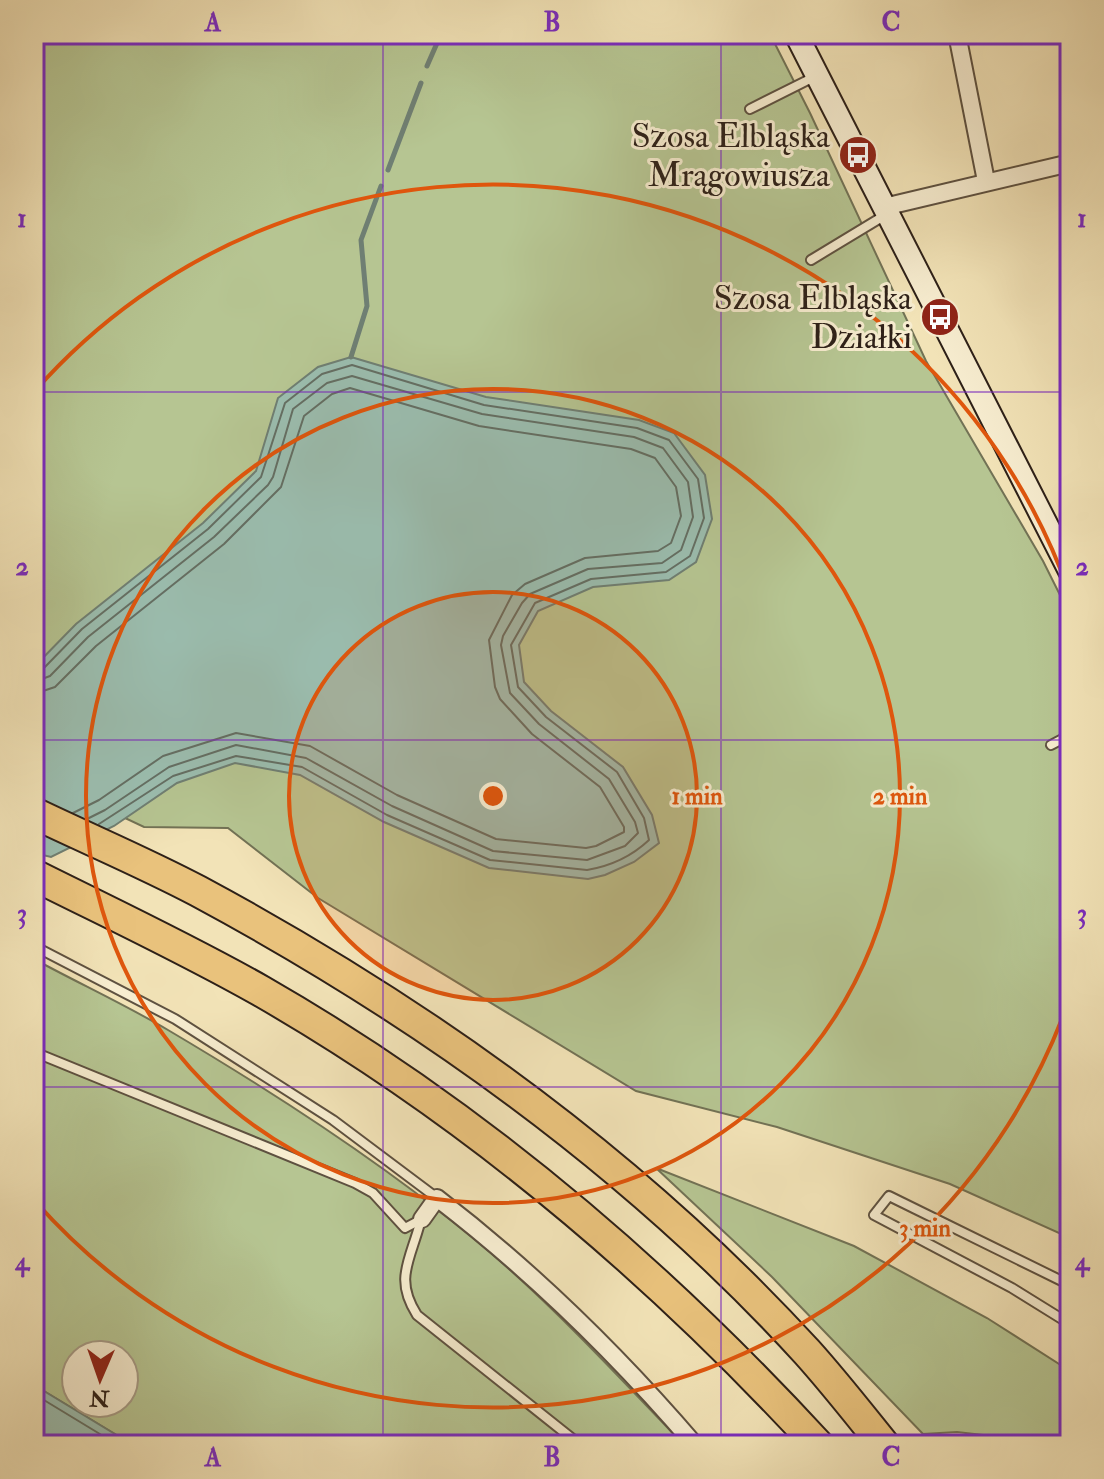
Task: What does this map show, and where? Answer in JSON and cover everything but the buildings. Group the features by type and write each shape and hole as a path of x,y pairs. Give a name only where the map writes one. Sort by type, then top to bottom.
{"highway":[{"path":"34,813 195,890 285,940 393,1005 492,1074 604,1160 746,1289 807,1353 884,1445"},
{"path":"34,875 260,991 365,1055 462,1123 549,1190 650,1276 767,1390 818,1445"}],"main road":[{"path":"796,34 1070,571"}],"street":[{"path":"957,34 986,181"},
{"path":"886,210 986,181 1070,163"},
{"path":"421,1221 437,1198 496,1243 646,1388 695,1445"}],"lane":[{"path":"841,34 848,39 861,34"},
{"path":"750,109 817,76"},
{"path":"811,260 886,210"},
{"path":"1051,745 1070,735"},
{"path":"34,946 187,1026 333,1120 437,1198"},
{"path":"34,1052 355,1183 373,1193 405,1228 421,1221"},
{"path":"1070,1285 889,1196 874,1215 1012,1288 1070,1324"},
{"path":"421,1221 403,1279 407,1299 417,1315 579,1444"}],"green space":[{"path":"34,34 770,34 926,361 1043,561 1070,615 1070,1238 950,1184 777,1127 636,1091 318,898 228,828 144,827 34,775"},
{"path":"34,959 135,1011 209,1055 293,1107 415,1192 491,1253 541,1299 684,1445 133,1445 90,1419 140,1419 140,1339 60,1339 60,1401 34,1385"},
{"path":"656,1168 854,1246 987,1318 1070,1371 1070,1445 957,1432 923,1434 772,1277"}],"water":[{"path":"351,357 486,397 639,420 674,433 705,475 712,519 696,562 669,580 593,587 538,611 519,645 524,682 551,711 623,767 652,815 659,843 634,862 588,879 489,868 384,822 300,775 235,763 177,783 114,826 51,857 34,853 34,667 76,624 203,523 256,471 278,398 318,367"},
{"path":"34,1385 60,1401 60,1419 90,1419 133,1445 34,1445"}],"waterway":[{"path":"427,66 441,34"},
{"path":"388,170 421,83"},
{"path":"351,357 367,306 361,240 381,186"}],"place":[{"name":"Szosa Elbląska Mrągowiusza","path":"858,155"},
{"name":"Szosa Elbląska Działki","path":"940,317"}]}
